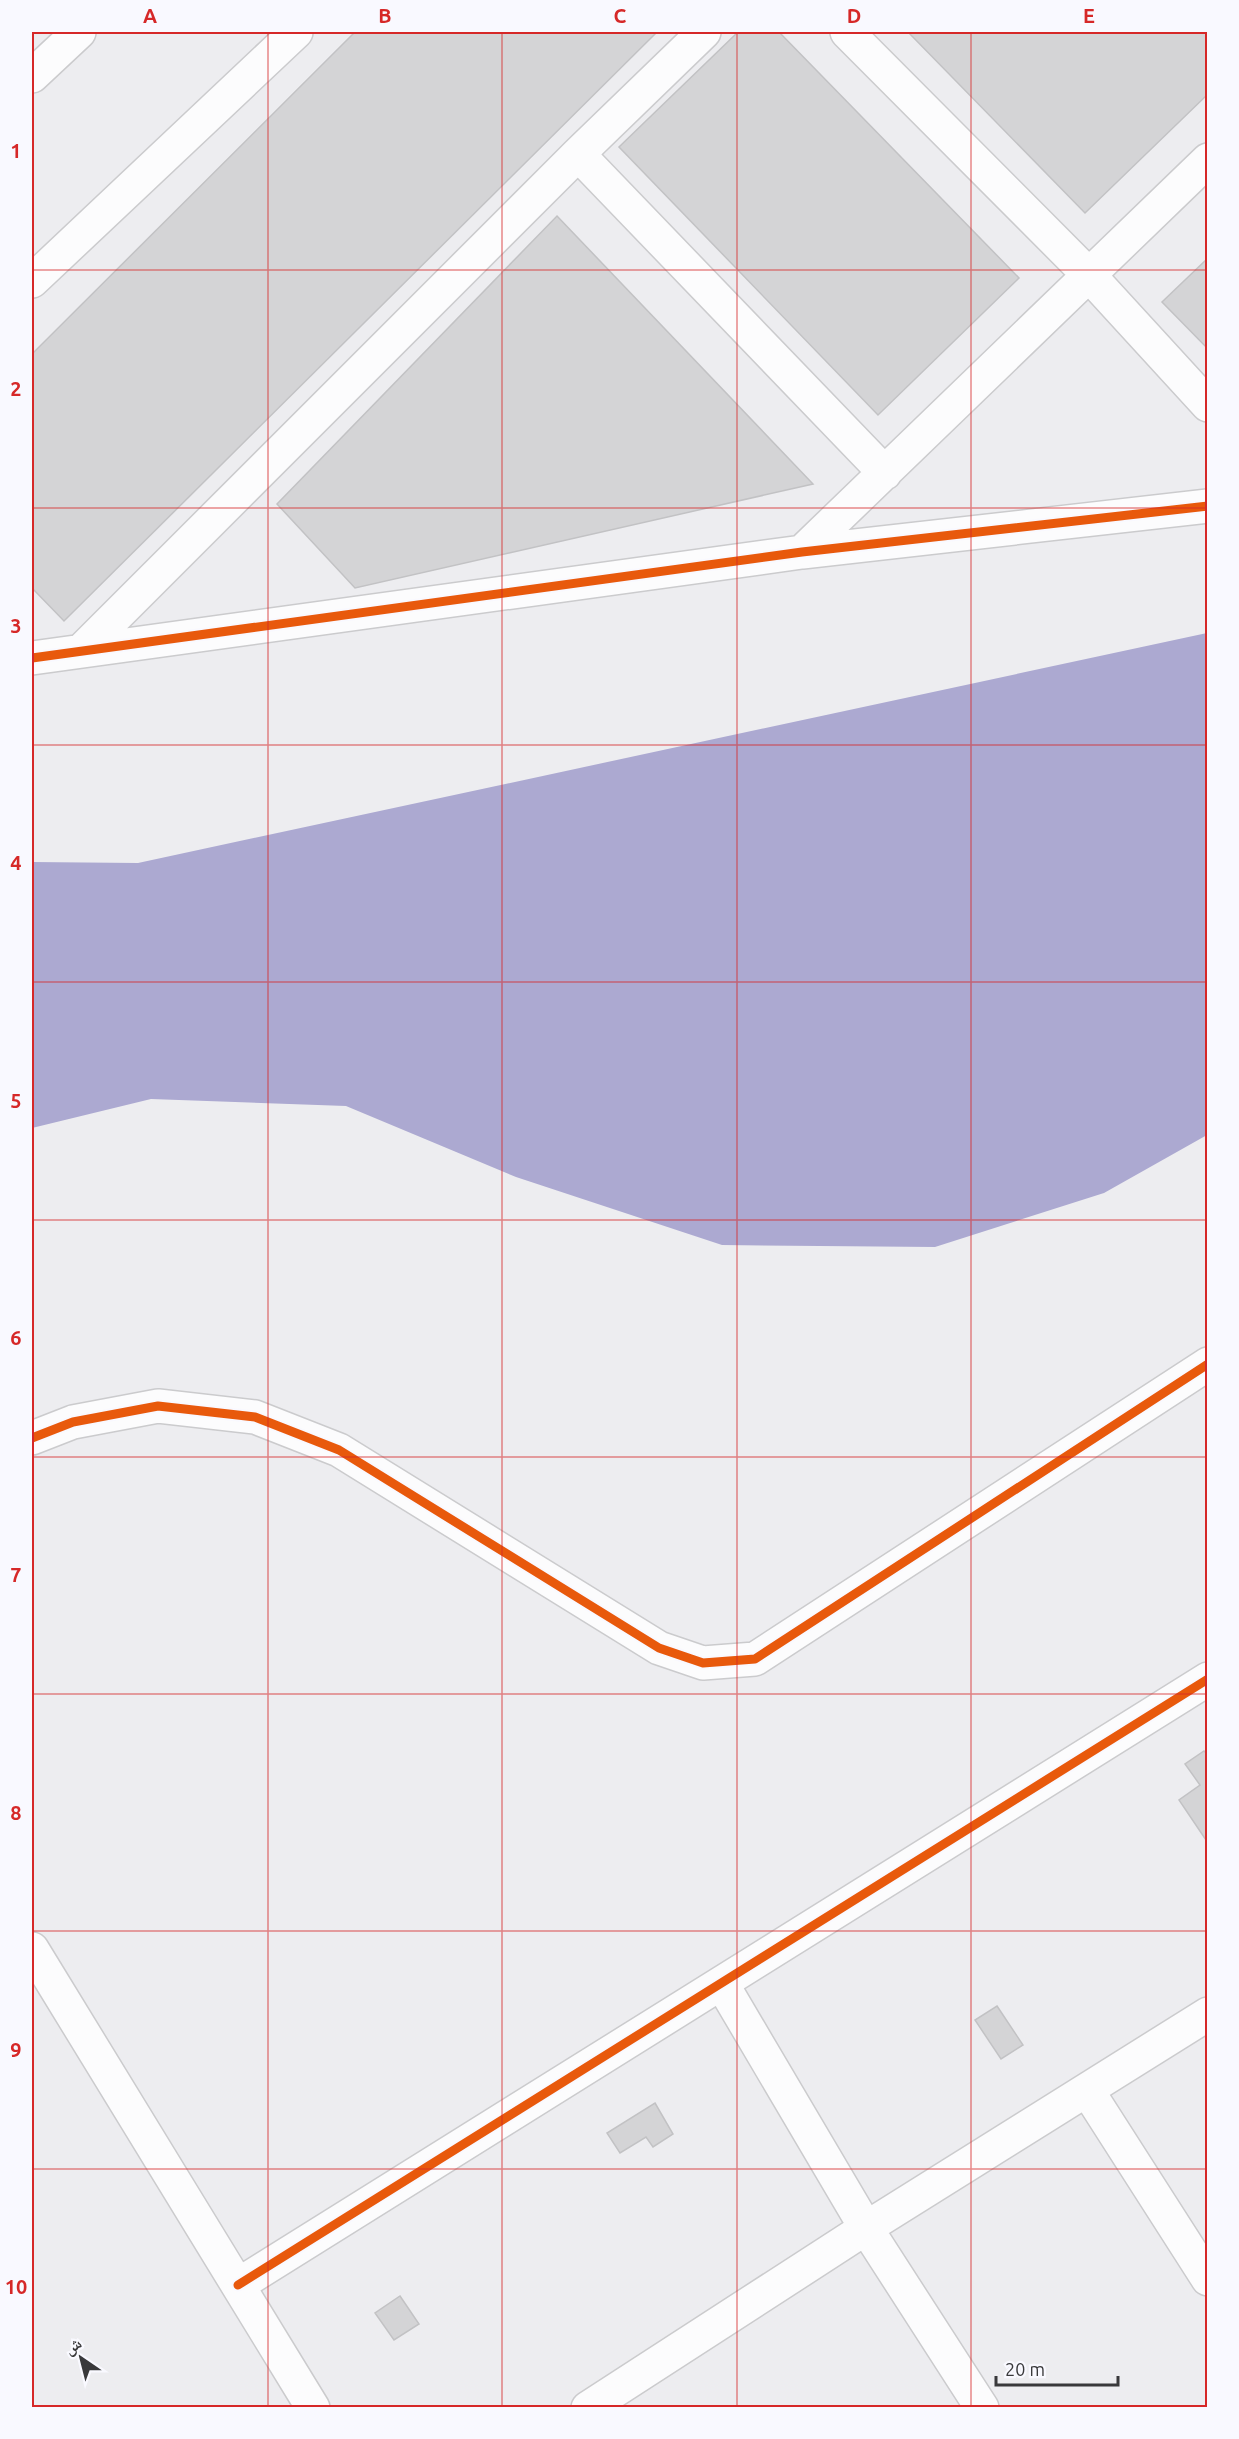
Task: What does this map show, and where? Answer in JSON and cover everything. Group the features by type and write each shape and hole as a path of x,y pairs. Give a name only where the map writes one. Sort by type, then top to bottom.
{"street":[{"path":"32,76 79,32"},
{"path":"32,280 296,32"},
{"path":"81,651 578,154 704,32"},
{"path":"847,32 1088,273 1208,405"},
{"path":"578,154 885,473"},
{"path":"802,552 1088,273 1208,160"},
{"path":"34,654 81,651 802,552 1208,506"},
{"path":"32,1438 73,1422 158,1406 255,1417 339,1450 659,1648 703,1663 755,1659 1208,1364"},
{"path":"238,2285 1208,1679"},
{"path":"32,1949 313,2408"},
{"path":"722,1984 866,2228 982,2408"},
{"path":"588,2408 866,2228 1208,2014"},
{"path":"1087,2090 1208,2278"}],"water":[{"path":"1207,633 1207,1135 1104,1193 935,1247 722,1245 516,1177 346,1106 151,1099 32,1128 32,862 138,863"}],"building":[{"path":"355,32 657,32 64,621 32,588 32,354"},
{"path":"738,32 779,32 1019,278 878,415 619,147"},
{"path":"908,32 1208,32 1208,94 1085,213"},
{"path":"557,216 813,484 355,588 277,504"},
{"path":"1208,258 1208,349 1162,302"},
{"path":"1204,1751 1208,1755 1208,1843 1179,1800 1200,1785 1185,1764"},
{"path":"997,2006 1023,2045 1001,2059 975,2020"},
{"path":"655,2103 673,2134 653,2147 646,2137 620,2153 607,2133"},
{"path":"400,2296 419,2324 394,2340 375,2313"}],"cycle path":[{"path":"32,658 802,552 1208,506"},
{"path":"32,1438 73,1422 158,1406 255,1417 339,1450 659,1648 703,1663 755,1659 1208,1364"},
{"path":"238,2285 1208,1679"}]}
